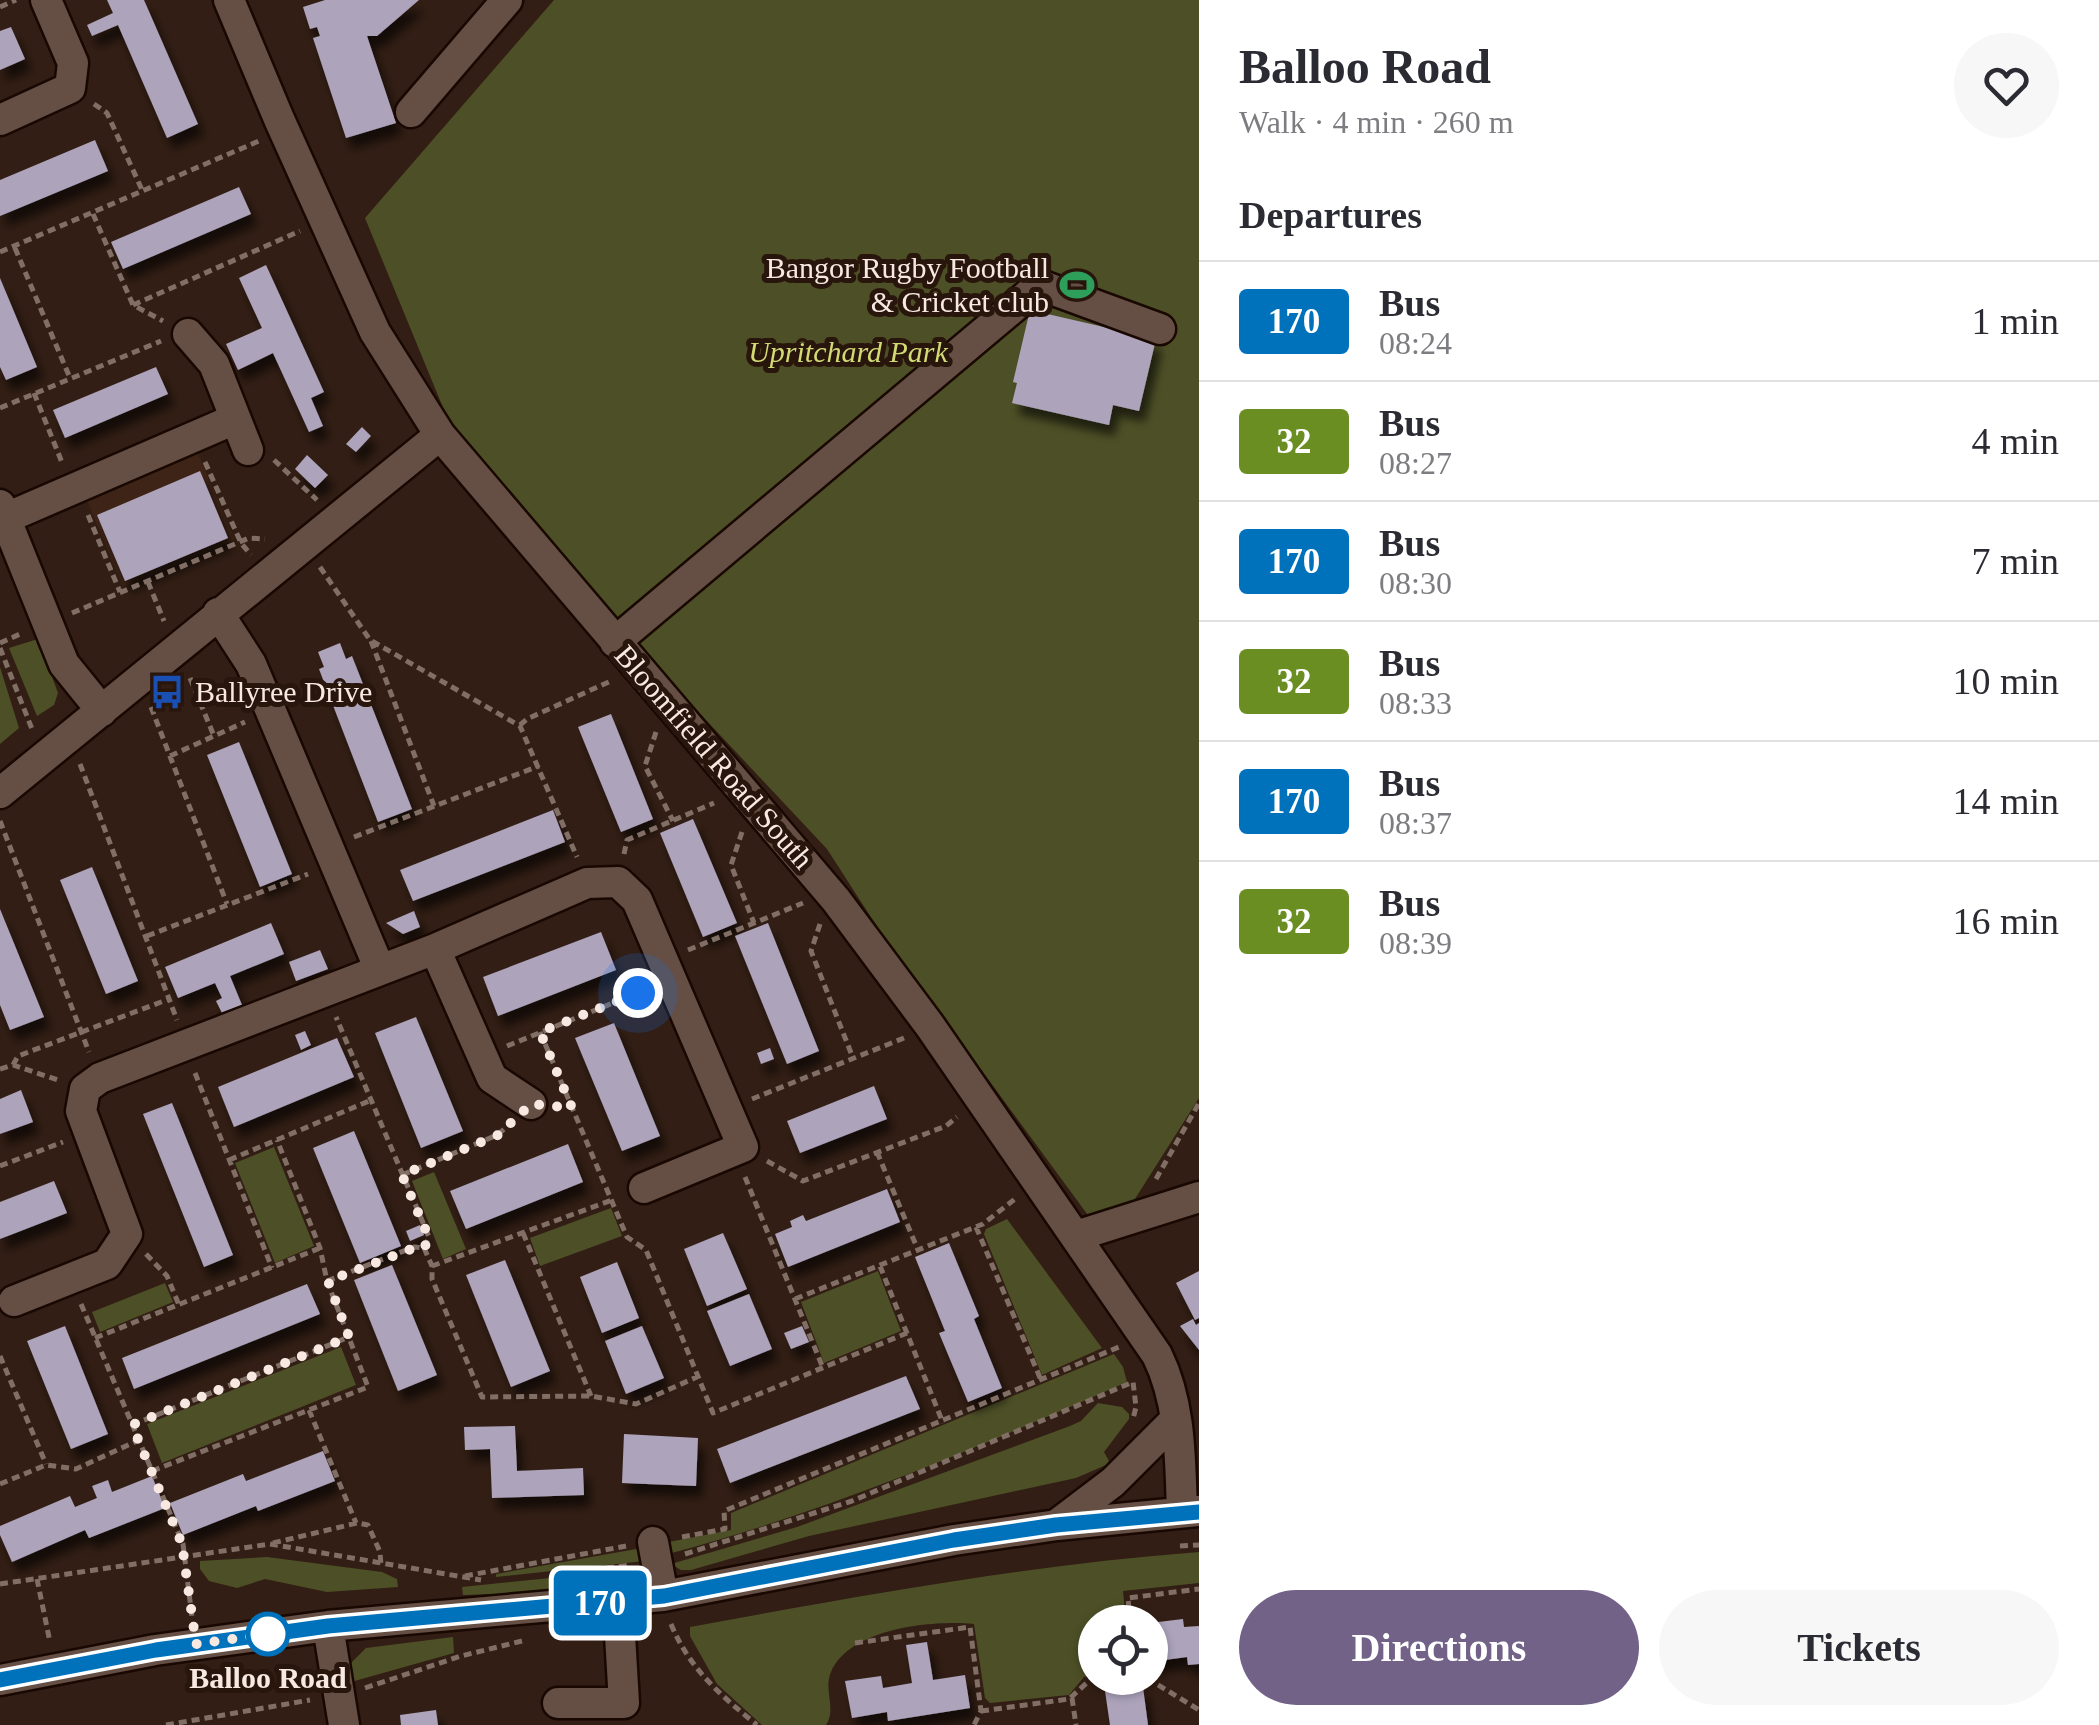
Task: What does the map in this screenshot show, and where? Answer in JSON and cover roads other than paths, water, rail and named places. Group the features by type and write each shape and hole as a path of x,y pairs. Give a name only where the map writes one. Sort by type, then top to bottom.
{"street":[{"path":"0,120 70,88 73,63 46,0"},
{"name":"Bloomfield Road South","path":"229,0 375,332 440,435 830,892 930,1026 1145,1336 1188,1424 1191,1512"},
{"path":"411,112 507,0"},
{"path":"614,642 1040,286 1160,329"},
{"path":"188,334 214,364 248,450"},
{"path":"102,711 64,664 3,512 73,489 235,420"},
{"path":"0,793 440,435"},
{"path":"218,613 251,664 380,970"},
{"path":"14,1301 107,1264 127,1234 82,1112 92,1084 435,949 587,883 618,882 636,900 726,1109 738,1149 644,1188"},
{"path":"435,949 492,1078 531,1104"},
{"path":"1076,1236 1199,1197"},
{"path":"1056,1525 1188,1424"},
{"path":"0,1680 196,1644 328,1626 618,1601 666,1608 954,1540 1191,1512"},
{"path":"655,1551 666,1608"},
{"path":"558,1703 624,1703 618,1601"},
{"path":"328,1626 344,1725"}],"place":[{"name":"Bangor Rugby Football & Cricket club","path":"1077,285"},
{"name":"Ballyree Drive","path":"167,692"},
{"name":"Balloo Road","path":"268,1634"}],"park label":[{"name":"Upritchard Park","path":"848,352"}]}
